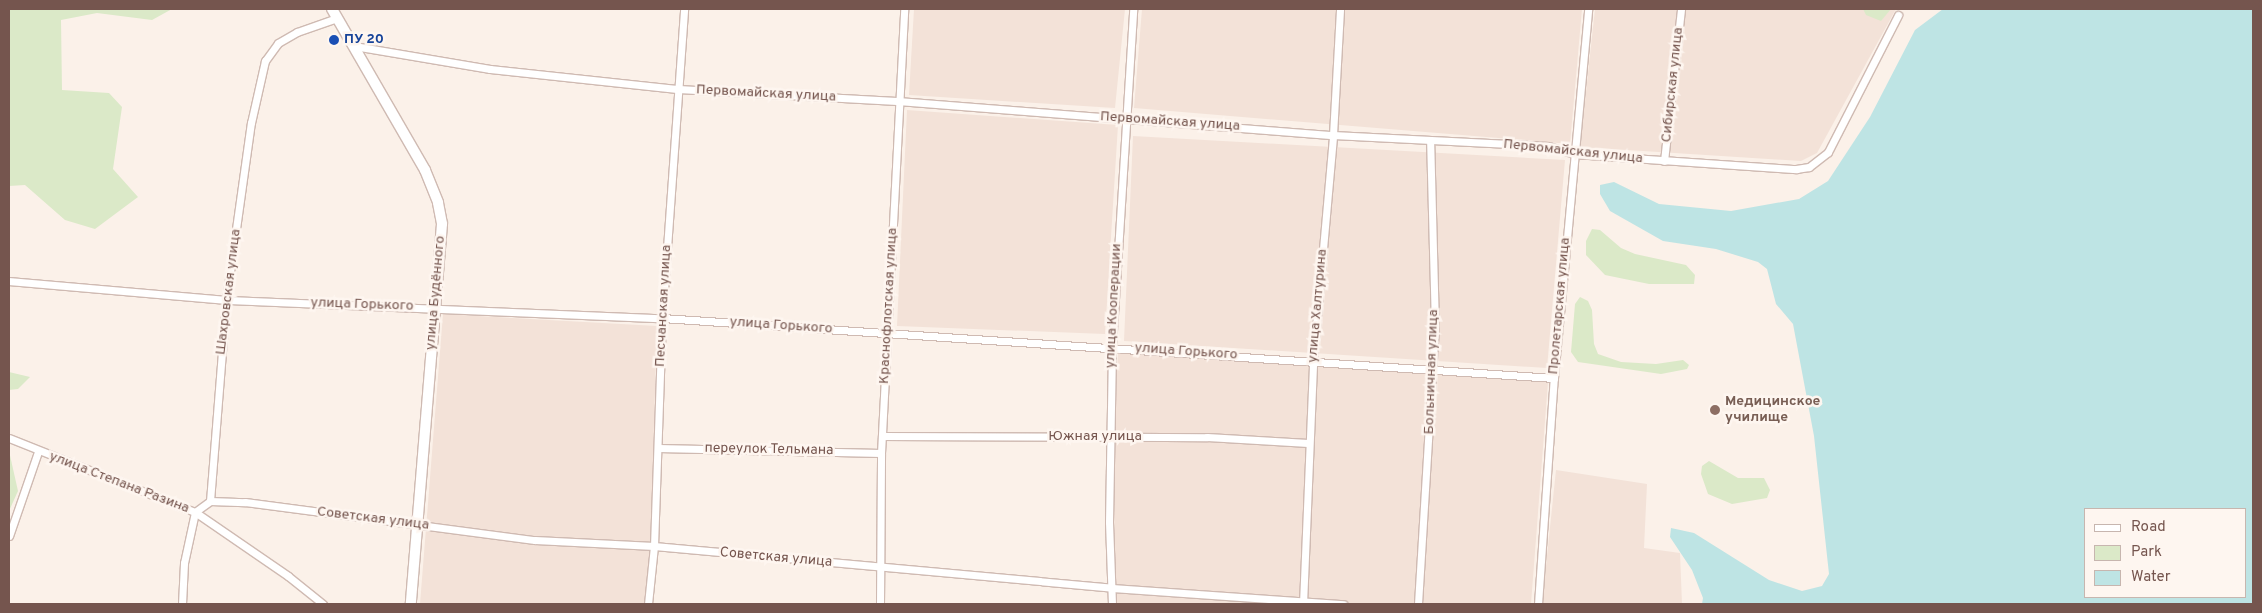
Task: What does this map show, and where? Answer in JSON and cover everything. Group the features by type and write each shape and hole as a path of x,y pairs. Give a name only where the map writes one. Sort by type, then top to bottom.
{"street":[{"name":"улица Будённого","path":"332,9 425,170 438,203 442,224 411,604"},
{"name":"Песчанская улица","path":"648,604 654,546 662,318 684,9"},
{"name":"Краснофлотская улица","path":"880,604 880,453 888,333 904,9"},
{"name":"улица Кооперации","path":"1112,604 1109,438 1112,347 1124,119 1133,9"},
{"name":"улица Халтурина","path":"1303,602 1308,443 1313,361 1333,134 1340,9"},
{"name":"Пролетарская улица","path":"1538,604 1554,378 1588,9"},
{"name":"Сибирская улица","path":"1664,161 1681,9"},
{"name":"Первомайская улица","path":"354,46 490,70 677,89 898,101 1333,134 1549,146 1574,154 1796,169 1817,162 1838,135 1898,16"},
{"name":"Шахровская улица","path":"210,501 226,300 251,123 265,61 278,43 297,32 338,18"},
{"name":"Больничная улица","path":"1418,604 1434,369 1430,140"},
{"name":"улица Горького","path":"9,281 226,300 435,307 662,318 1554,378"},
{"name":"Южная улица","path":"882,436 1207,437 1308,443"},
{"name":"улица Степана Разина","path":"9,438 38,452 195,512 288,576 323,604"},
{"name":"переулок Тельмана","path":"658,448 880,453"},
{"path":"9,536 38,452"},
{"path":"182,604 184,563 195,512 210,501"},
{"name":"Советская улица","path":"210,501 245,502 535,540 654,546 1112,588 1343,604"}],"shaded area":[{"path":"914,9 1125,9 1115,108 909,95"},
{"path":"1142,9 1582,9 1570,144 1134,108"},
{"path":"1595,9 1896,9 1817,153 1801,161 1580,147"},
{"path":"907,110 1118,125 1105,334 897,326"},
{"path":"1133,136 1565,160 1547,368 1124,341"},
{"path":"443,314 657,326 650,559 645,604 420,604"},
{"path":"1118,351 1548,382 1531,604 1116,604 1113,460"},
{"path":"1556,470 1647,484 1644,548 1680,553 1682,604 1542,604"}],"green space":[{"path":"9,9 172,9 152,20 97,13 61,20 62,90 109,93 122,107 113,169 138,197 95,229 65,220 25,185 9,186"},
{"path":"1863,9 1891,9 1881,21 1866,15"},
{"path":"1592,229 1600,230 1621,248 1635,254 1686,265 1695,275 1694,284 1649,284 1605,275 1586,255 1586,241"},
{"path":"1580,297 1588,301 1592,310 1594,344 1598,354 1621,362 1656,364 1683,360 1689,365 1687,369 1661,374 1578,362 1571,352 1575,304"},
{"path":"9,372 30,377 18,389 9,390"},
{"path":"9,451 18,491 9,511"},
{"path":"1709,461 1738,478 1764,478 1770,490 1767,498 1732,504 1708,494 1701,474 1702,466"}],"water":[{"path":"1943,9 2253,9 2253,604 1702,604 1703,598 1692,570 1670,537 1671,528 1694,533 1769,580 1802,591 1822,586 1829,574 1814,436 1793,324 1776,304 1767,269 1758,262 1716,249 1663,241 1610,211 1600,194 1600,185 1614,182 1659,204 1731,211 1799,199 1828,181 1870,117 1915,30"}],"place":[{"name":"ПУ 20","path":"334,40"},
{"name":"Медицинское училище","path":"1715,410"}]}
